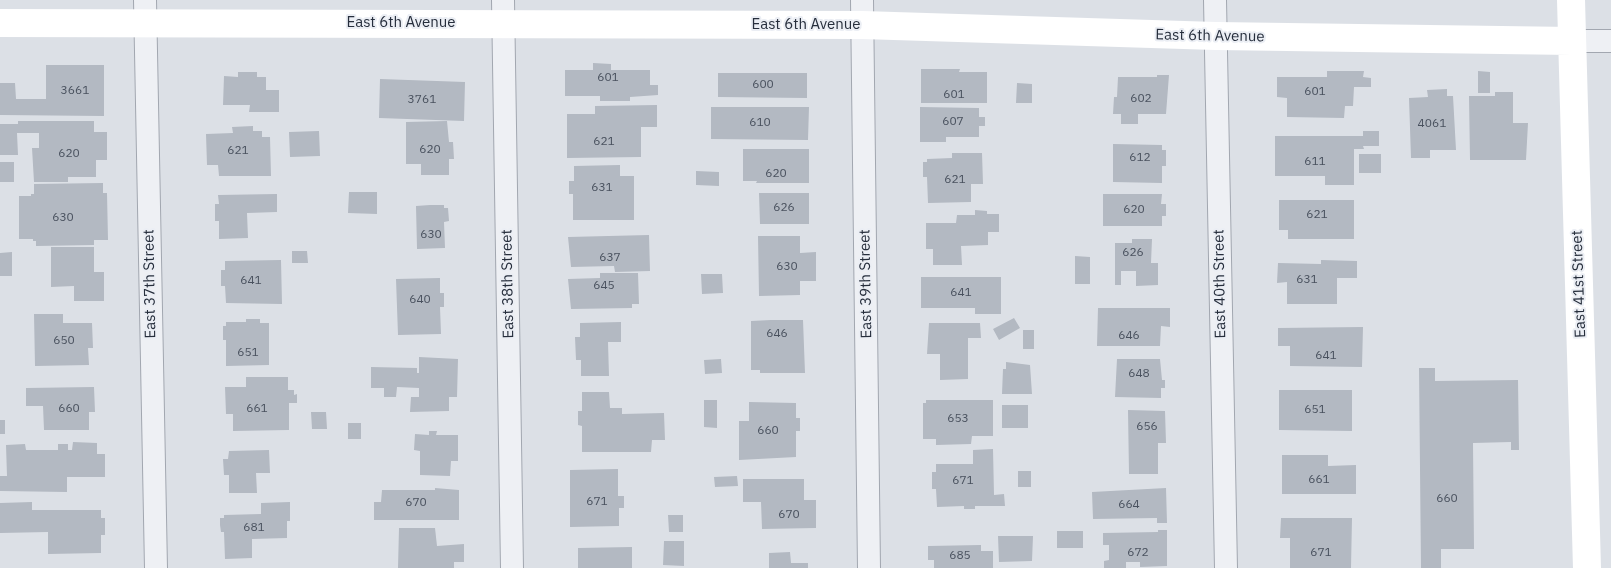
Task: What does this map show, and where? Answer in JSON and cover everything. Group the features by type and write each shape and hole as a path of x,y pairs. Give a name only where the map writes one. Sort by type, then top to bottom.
{"street":[{"name":"East 40th Street","path":"1215,0 1226,568"},
{"name":"East 41st Street","path":"1571,0 1587,568"},
{"name":"East 6th Avenue","path":"0,23 145,11 862,13 1216,36 1611,41"},
{"name":"East 37th Street","path":"145,11 156,568"},
{"name":"East 38th Street","path":"504,12 512,568"},
{"name":"East 39th Street","path":"862,13 869,568"}],"building":[{"path":"593,63 611,64 611,70 650,70 650,85 658,85 658,95 630,97 630,101 600,101 600,96 565,96 565,70 593,70"},
{"path":"46,65 104,65 104,116 0,115 0,83 15,83 16,99 46,99"},
{"path":"921,69 960,69 959,72 987,72 987,103 921,103"},
{"path":"1327,71 1364,71 1363,77 1371,78 1371,87 1354,87 1353,106 1345,106 1344,118 1287,117 1287,98 1277,97 1277,77 1327,77"},
{"path":"1478,71 1490,72 1490,93 1478,93"},
{"path":"238,72 257,72 257,77 266,77 266,90 279,90 279,112 249,112 250,105 223,105 224,76 238,77"},
{"path":"718,73 807,73 807,98 718,97"},
{"path":"1157,75 1169,75 1166,114 1138,114 1138,124 1121,124 1121,114 1113,114 1114,97 1117,97 1118,77 1157,77"},
{"path":"380,79 465,82 464,121 379,118"},
{"path":"1017,83 1032,84 1032,103 1016,103"},
{"path":"1447,89 1447,96 1453,96 1456,150 1430,150 1430,158 1411,158 1409,98 1428,97 1427,90"},
{"path":"1495,92 1513,92 1513,123 1528,123 1526,160 1470,160 1469,96 1495,96"},
{"path":"657,105 657,127 641,127 641,157 567,158 567,114 595,114 595,106"},
{"path":"711,107 809,107 808,140 711,139"},
{"path":"920,107 979,108 979,117 985,117 985,126 979,126 979,137 946,137 946,142 920,142"},
{"path":"18,121 94,121 94,132 107,132 107,160 96,160 96,177 68,177 68,182 34,182 32,148 39,148 39,133 17,133 18,155 0,155 0,124 18,124"},
{"path":"447,121 449,142 453,142 454,159 449,159 449,175 421,175 421,164 406,164 406,122"},
{"path":"253,126 253,131 262,131 262,137 270,137 271,176 219,176 218,165 207,165 206,134 233,133 232,127"},
{"path":"319,131 320,156 290,157 289,132"},
{"path":"1363,131 1379,131 1379,146 1363,146 1364,149 1354,149 1354,185 1325,185 1325,176 1275,176 1275,136 1363,136"},
{"path":"1113,144 1162,145 1162,150 1166,150 1166,166 1162,166 1162,183 1113,182"},
{"path":"743,149 809,149 809,183 756,183 757,181 743,181"},
{"path":"952,153 982,153 983,184 971,184 971,202 928,203 927,177 923,177 923,162 927,162 927,159 952,158"},
{"path":"1359,154 1381,154 1381,173 1359,173"},
{"path":"0,162 14,162 14,182 0,182"},
{"path":"620,165 620,176 634,176 634,220 573,220 573,194 569,194 569,181 574,181 574,166"},
{"path":"696,171 719,172 719,186 696,185"},
{"path":"103,183 103,193 107,193 108,240 94,240 94,245 36,246 36,241 33,241 33,239 19,239 19,196 31,196 31,194 34,194 34,184"},
{"path":"349,192 377,192 377,214 348,213"},
{"path":"759,193 809,193 809,224 760,224"},
{"path":"277,194 277,212 247,213 248,238 219,239 219,221 215,221 215,204 219,204 218,195"},
{"path":"1103,194 1162,194 1161,204 1166,204 1166,216 1162,216 1162,226 1103,226"},
{"path":"1279,200 1354,200 1354,239 1288,239 1288,230 1279,230"},
{"path":"444,205 444,208 448,208 449,221 444,222 445,248 417,249 416,206"},
{"path":"975,210 987,211 987,214 999,214 999,232 988,232 988,245 961,246 962,265 933,265 933,249 926,249 926,223 956,223 957,215 975,215"},
{"path":"649,235 650,271 615,272 614,266 571,267 568,237"},
{"path":"758,236 800,236 800,253 816,252 816,281 800,281 800,295 759,296"},
{"path":"1132,239 1152,239 1151,263 1158,263 1158,285 1136,286 1136,271 1121,271 1121,285 1115,285 1115,243 1132,243"},
{"path":"51,247 94,247 94,272 104,272 104,301 74,301 74,286 51,287"},
{"path":"292,251 307,251 308,263 292,263"},
{"path":"12,252 12,276 0,276 0,253"},
{"path":"1075,256 1090,257 1090,284 1075,284"},
{"path":"281,260 282,304 226,303 225,286 221,286 221,270 225,270 225,261"},
{"path":"1321,260 1357,261 1357,278 1337,278 1337,304 1287,304 1287,282 1277,283 1278,263 1321,264"},
{"path":"600,273 638,273 639,304 632,304 632,308 571,309 568,279 600,278"},
{"path":"701,274 722,274 723,293 702,294"},
{"path":"921,277 1001,277 1001,314 975,314 975,308 921,308"},
{"path":"440,278 440,293 444,293 444,307 440,307 441,334 398,335 396,279"},
{"path":"1098,308 1170,308 1170,327 1161,326 1160,346 1097,346"},
{"path":"34,314 63,314 63,323 92,323 93,348 88,348 89,365 35,366"},
{"path":"1014,318 1020,328 999,340 993,329"},
{"path":"246,319 260,319 260,323 269,323 269,365 226,366 226,340 223,340 223,326 226,326 226,322 246,322"},
{"path":"803,320 805,373 760,373 760,370 751,370 751,321"},
{"path":"621,322 621,342 608,342 609,376 581,376 581,360 576,360 575,337 580,337 580,323"},
{"path":"929,323 980,323 981,338 968,338 968,379 940,380 940,354 927,354"},
{"path":"1363,327 1362,367 1290,366 1290,346 1278,346 1278,328"},
{"path":"1023,330 1034,330 1034,349 1023,349"},
{"path":"419,357 458,359 457,397 449,397 449,411 410,412 411,397 419,397 419,388 397,387 396,397 384,397 384,388 371,388 371,367 417,368 417,373 419,373"},
{"path":"721,359 722,373 705,374 704,360"},
{"path":"1117,359 1160,359 1162,380 1165,380 1165,388 1161,388 1161,398 1115,397"},
{"path":"1006,362 1030,365 1032,394 1002,394 1003,369 1006,369"},
{"path":"1419,368 1435,368 1435,381 1518,380 1519,450 1511,450 1511,442 1473,443 1474,549 1441,549 1441,568 1421,568"},
{"path":"246,377 288,377 288,390 294,390 294,395 297,394 297,403 289,403 289,430 233,431 233,414 226,414 225,387 246,387"},
{"path":"94,387 95,412 89,412 89,430 44,430 43,406 26,406 26,388"},
{"path":"1279,390 1352,390 1352,431 1279,430"},
{"path":"582,392 609,392 610,408 622,408 622,414 664,413 665,440 652,440 651,452 582,452 582,426 578,425 578,411 582,411"},
{"path":"704,400 717,400 717,428 704,427"},
{"path":"926,400 993,400 993,436 972,436 971,444 936,445 936,439 923,439 923,403 926,403"},
{"path":"749,402 796,403 796,418 800,418 800,431 796,431 796,457 739,460 739,421 749,421"},
{"path":"1002,405 1028,405 1028,428 1002,428"},
{"path":"1128,410 1165,411 1166,443 1158,443 1158,474 1129,474"},
{"path":"311,412 326,412 327,429 312,429"},
{"path":"0,420 5,420 5,434 0,434"},
{"path":"348,423 361,423 361,439 348,439"},
{"path":"429,431 437,431 436,435 458,435 458,461 451,461 450,476 420,475 420,451 414,450 415,434 429,435"},
{"path":"73,442 97,443 97,454 105,454 105,477 67,477 67,492 0,491 0,476 7,476 6,445 25,444 26,450 58,450 58,444 68,444 68,450 72,450"},
{"path":"993,449 994,495 1004,494 1005,506 975,506 975,509 964,509 964,506 937,507 936,489 932,489 932,472 936,472 936,464 973,464 973,450"},
{"path":"269,450 270,473 256,473 257,493 229,493 229,475 224,475 223,459 228,459 229,451"},
{"path":"1282,455 1328,455 1328,466 1356,465 1356,494 1282,494"},
{"path":"618,469 618,496 624,496 624,508 619,508 619,526 570,527 570,470"},
{"path":"1018,471 1031,471 1031,487 1018,487"},
{"path":"737,476 738,486 715,487 714,477"},
{"path":"743,479 804,479 804,500 816,500 816,528 762,529 761,502 743,502"},
{"path":"435,488 459,490 459,520 374,520 374,502 381,502 382,490 435,490"},
{"path":"1166,488 1167,523 1157,523 1157,518 1093,519 1092,492"},
{"path":"32,502 32,510 101,510 101,518 105,518 105,535 101,535 101,553 48,554 48,532 0,533 0,503"},
{"path":"290,502 290,521 287,521 287,538 252,539 252,558 225,559 224,532 221,532 220,518 224,518 224,515 261,514 261,503"},
{"path":"668,515 683,515 683,532 669,532"},
{"path":"1281,518 1352,518 1351,568 1290,568 1290,538 1280,538"},
{"path":"399,528 435,528 437,546 464,544 464,562 454,562 454,568 398,568"},
{"path":"1158,530 1167,530 1167,566 1140,567 1140,562 1126,562 1126,568 1104,568 1104,561 1109,560 1109,545 1103,545 1103,533 1158,532"},
{"path":"1057,531 1083,531 1083,548 1057,548"},
{"path":"998,536 1033,536 1032,561 999,562"},
{"path":"664,541 684,541 684,566 663,565"},
{"path":"981,545 981,551 993,551 993,568 934,568 934,560 928,560 928,546"},
{"path":"632,547 632,568 578,568 578,548"},
{"path":"790,552 791,563 808,563 808,568 769,568 769,553"}]}
